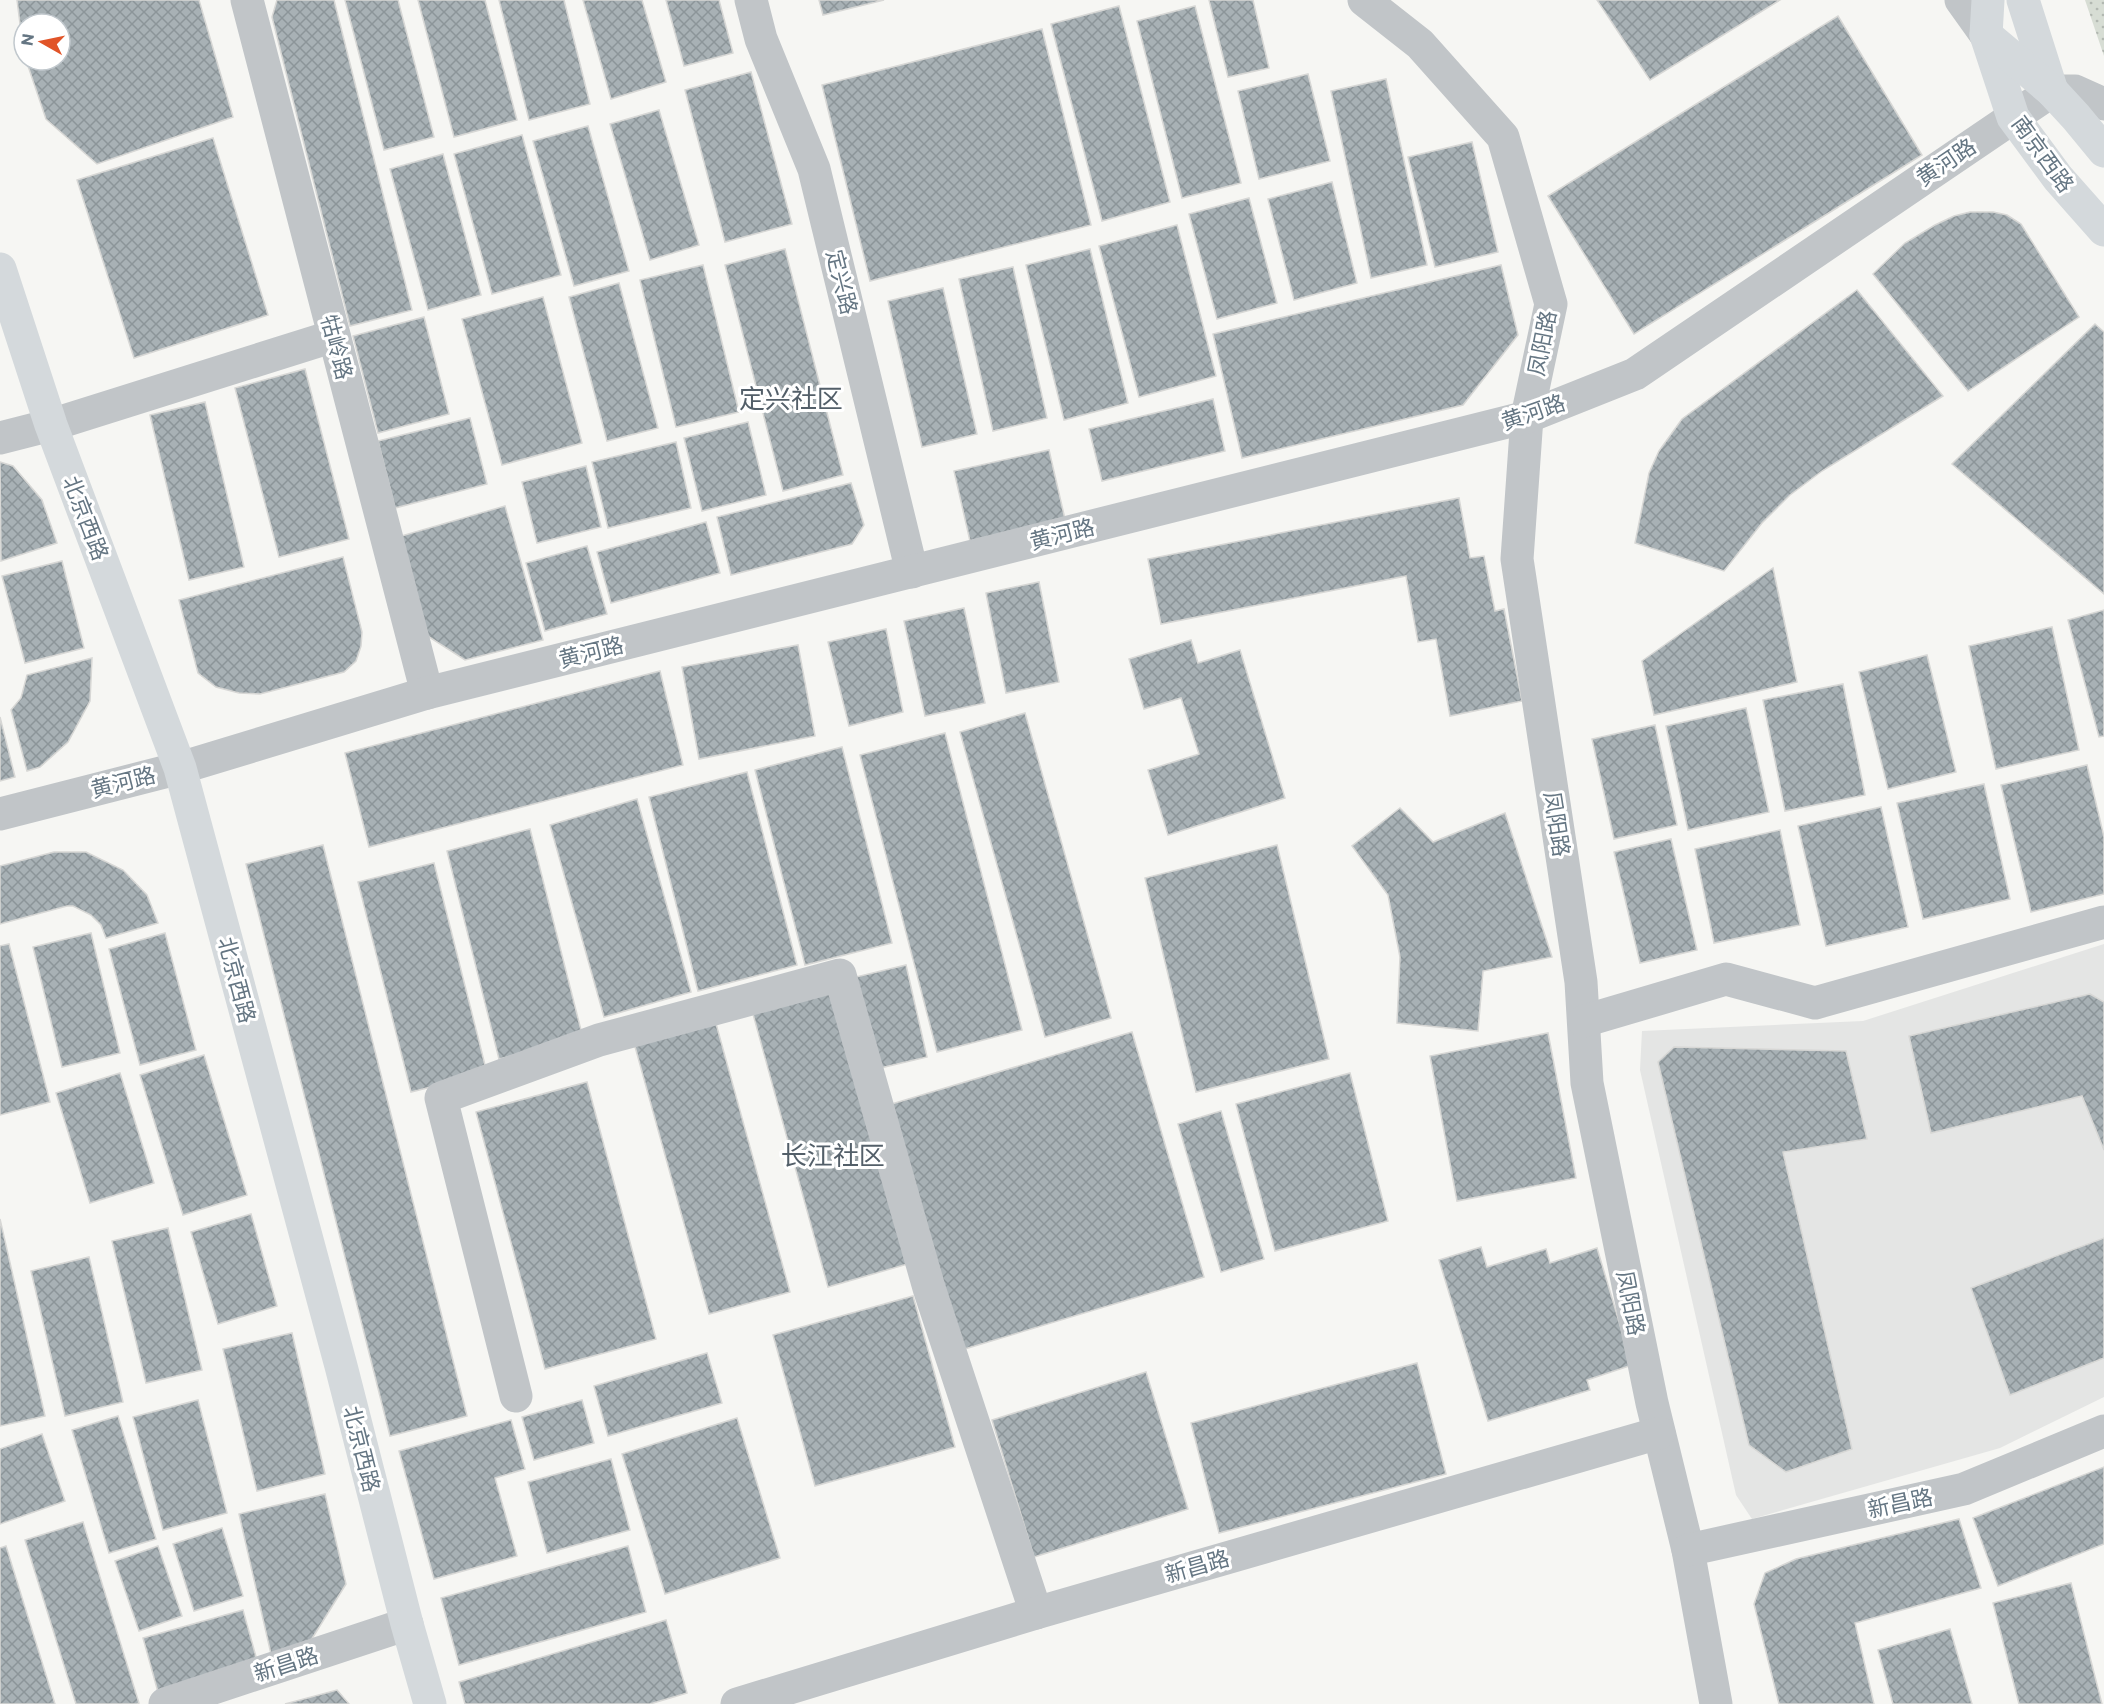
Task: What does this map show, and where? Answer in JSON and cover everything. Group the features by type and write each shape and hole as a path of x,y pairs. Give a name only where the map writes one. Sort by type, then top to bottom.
{"main road":[{"path":"1986,34 1988,0"},
{"path":"2023,0 2052,91"},
{"name":"南京西路","path":"1986,34 2052,91 2104,151"},
{"name":"南京西路","path":"1986,34 2013,117 2058,178 2104,230"},
{"name":"北京西路","path":"0,269 51,425 180,768 430,1704"}],"street":[{"name":"牯岭路","path":"247,0 427,693"},
{"name":"定兴路","path":"751,0 761,39 814,169 912,572"},
{"name":"凤阳路","path":"1364,0 1420,44 1503,137 1551,304 1527,417 1517,559 1581,982 1587,1083 1659,1433 1688,1550 1716,1704"},
{"name":"南京西路","path":"1961,0 1986,34"},
{"path":"2052,91 2075,91 2104,104"},
{"name":"黄河路","path":"0,814 180,768 427,693 1527,417 1635,374 2052,91"},
{"path":"0,438 51,425 334,336"},
{"path":"1584,1021 1726,979 1815,1003 2104,922"},
{"path":"516,1396 441,1098 599,1040 840,975 929,1288 1055,1604"},
{"name":"新昌路","path":"1688,1550 1964,1489 2104,1431"},
{"name":"新昌路","path":"737,1704 1193,1563 1659,1433"},
{"name":"新昌路","path":"165,1704 407,1624"}],"shaded area":[{"path":"2085,0 2104,0 2104,56"},
{"path":"2104,944 2104,1397 2000,1448 1752,1519 1736,1495 1640,1070 1642,1031 1863,1021"}],"building":[{"path":"17,0 199,0 233,117 97,164 46,119 30,72 72,72 72,12 19,12"},
{"path":"277,0 334,0 412,310 350,326 272,17"},
{"path":"345,0 398,0 434,137 384,150"},
{"path":"418,0 485,0 517,120 454,137"},
{"path":"499,0 564,0 590,104 529,120"},
{"path":"583,0 642,0 666,82 611,99"},
{"path":"666,0 719,0 733,53 684,66"},
{"path":"819,0 884,0 823,15"},
{"path":"1209,0 1253,0 1269,68 1228,77"},
{"path":"1597,0 1780,0 1650,80"},
{"path":"1119,6 1170,202 1102,221 1051,24"},
{"path":"1195,6 1241,183 1182,198 1137,21"},
{"path":"1838,16 1922,155 1634,334 1548,196"},
{"path":"1042,29 1091,225 870,281 822,85"},
{"path":"751,72 792,224 725,242 685,90"},
{"path":"1308,74 1330,161 1259,179 1238,91"},
{"path":"1386,79 1427,265 1371,278 1331,91"},
{"path":"659,110 699,245 650,260 610,124"},
{"path":"588,126 629,271 574,286 533,141"},
{"path":"522,135 561,275 492,294 454,154"},
{"path":"213,138 268,315 134,358 77,180"},
{"path":"1472,142 1498,252 1435,267 1408,157"},
{"path":"443,154 481,295 428,310 390,169"},
{"path":"1332,182 1357,283 1294,300 1268,199"},
{"path":"1249,198 1277,303 1217,319 1189,214"},
{"path":"1970,212 1993,212 2007,215 2021,224 2079,317 1968,391 1873,274 1905,243 1935,225 1954,216"},
{"path":"1177,225 1216,376 1139,397 1099,246"},
{"path":"785,249 843,475 783,491 725,265"},
{"path":"1090,249 1128,403 1064,420 1026,265"},
{"path":"703,265 739,412 676,427 640,280"},
{"path":"1501,265 1518,335 1463,405 1242,458 1213,334"},
{"path":"1013,267 1047,418 993,431 959,279"},
{"path":"619,283 658,428 607,441 569,297"},
{"path":"943,288 977,434 922,447 888,301"},
{"path":"1857,290 1943,396 1822,471 1790,495 1762,523 1724,571 1635,543 1649,473 1659,451 1682,419"},
{"path":"543,297 582,443 502,465 462,319"},
{"path":"424,317 449,414 378,433 353,336"},
{"path":"2095,324 2104,332 2104,594 1952,464"},
{"path":"305,369 349,539 279,557 235,388"},
{"path":"1213,399 1225,451 1102,481 1089,429"},
{"path":"205,402 244,567 189,580 150,415"},
{"path":"470,418 487,484 395,508 378,441"},
{"path":"748,422 766,495 702,511 684,438"},
{"path":"676,442 691,508 608,528 592,462"},
{"path":"1049,450 1065,519 970,541 954,471"},
{"path":"0,462 13,466 42,500 57,543 1,561"},
{"path":"586,466 601,527 537,543 522,482"},
{"path":"851,483 864,525 852,544 731,575 717,517"},
{"path":"1459,498 1470,558 1484,556 1495,611 1504,609 1522,701 1450,716 1436,639 1418,642 1406,576 1161,624 1148,559"},
{"path":"505,506 543,640 465,660 426,635 398,537"},
{"path":"706,522 720,573 611,603 597,552"},
{"path":"587,546 607,614 545,631 526,563"},
{"path":"343,557 362,632 361,646 356,661 344,672 260,694 239,693 216,687 198,673 179,600"},
{"path":"62,561 84,648 25,663 2,576"},
{"path":"1773,568 1797,682 1654,715 1642,661"},
{"path":"1039,582 1059,682 1006,693 986,593"},
{"path":"964,608 985,703 925,716 904,621"},
{"path":"2104,610 2104,736 2099,737 2068,620"},
{"path":"2052,627 2079,750 1996,769 1969,646"},
{"path":"886,629 903,712 849,726 828,642"},
{"path":"1191,640 1198,663 1240,650 1285,798 1168,835 1148,770 1199,754 1181,698 1144,709 1129,659"},
{"path":"798,645 815,736 699,759 682,667"},
{"path":"1927,655 1956,772 1888,789 1859,672"},
{"path":"92,658 90,701 68,742 40,767 27,771 11,710 21,698 27,675"},
{"path":"660,671 683,765 369,847 345,753"},
{"path":"1843,684 1865,795 1785,811 1763,700"},
{"path":"1746,708 1769,812 1688,830 1666,726"},
{"path":"1025,713 1111,1018 1045,1037 960,732"},
{"path":"0,717 15,777 0,781"},
{"path":"1655,725 1677,825 1614,839 1592,739"},
{"path":"945,733 1022,1030 937,1052 860,755"},
{"path":"842,747 892,943 805,965 755,770"},
{"path":"2087,765 2104,837 2104,894 2031,912 2001,785"},
{"path":"747,772 797,965 698,991 649,797"},
{"path":"1984,784 2010,899 1923,919 1897,803"},
{"path":"637,799 691,992 604,1017 550,825"},
{"path":"1881,807 1908,927 1826,946 1798,826"},
{"path":"1400,808 1433,842 1505,813 1552,957 1483,971 1478,1031 1397,1023 1400,957 1388,895 1352,846"},
{"path":"530,829 583,1038 499,1059 447,851"},
{"path":"1780,830 1800,925 1714,943 1695,849"},
{"path":"1671,839 1697,950 1640,963 1614,852"},
{"path":"323,845 467,1416 390,1436 246,864"},
{"path":"1277,845 1329,1059 1196,1092 1145,878"},
{"path":"54,852 86,852 123,870 147,895 158,923 106,938 101,925 91,915 73,906 67,906 0,924 0,866"},
{"path":"434,863 487,1073 411,1092 358,882"},
{"path":"91,933 120,1053 62,1067 33,947"},
{"path":"165,933 196,1050 140,1065 109,949"},
{"path":"9,944 50,1102 0,1115 0,946"},
{"path":"906,965 927,1057 876,1069 856,977"},
{"path":"836,991 911,1263 828,1287 753,1014"},
{"path":"2090,994 2104,1002 2104,1150 2082,1096 1931,1133 1909,1036"},
{"path":"715,1020 790,1292 709,1314 634,1043"},
{"path":"1132,1032 1204,1277 958,1351 885,1106"},
{"path":"1548,1033 1576,1178 1457,1201 1430,1056"},
{"path":"1674,1047 1846,1051 1867,1139 1783,1152 1852,1449 1786,1472 1749,1445 1658,1062"},
{"path":"204,1055 247,1195 183,1215 140,1075"},
{"path":"120,1073 154,1183 90,1203 56,1093"},
{"path":"1350,1073 1388,1221 1275,1251 1236,1104"},
{"path":"587,1082 656,1339 545,1369 476,1112"},
{"path":"1221,1111 1264,1259 1221,1272 1178,1124"},
{"path":"251,1214 277,1306 218,1324 191,1232"},
{"path":"0,1219 45,1416 0,1426"},
{"path":"168,1228 202,1370 146,1383 112,1241"},
{"path":"2104,1238 2104,1358 2010,1395 1971,1288"},
{"path":"1481,1247 1487,1267 1546,1249 1550,1263 1597,1248 1632,1365 1587,1380 1590,1390 1488,1421 1439,1260"},
{"path":"89,1257 123,1402 65,1416 31,1271"},
{"path":"913,1296 955,1447 815,1486 773,1335"},
{"path":"292,1333 325,1474 257,1491 223,1349"},
{"path":"707,1353 722,1403 608,1436 594,1386"},
{"path":"1417,1363 1446,1474 1219,1533 1191,1423"},
{"path":"1146,1372 1188,1509 1034,1557 992,1420"},
{"path":"198,1400 227,1513 163,1530 133,1417"},
{"path":"582,1400 594,1443 534,1460 522,1417"},
{"path":"118,1416 156,1539 109,1553 72,1430"},
{"path":"737,1418 780,1558 665,1594 622,1454"},
{"path":"511,1420 525,1469 495,1478 517,1556 434,1579 399,1451"},
{"path":"42,1434 65,1501 0,1524 0,1449"},
{"path":"611,1459 630,1530 547,1553 528,1482"},
{"path":"2104,1467 2104,1544 1998,1586 1973,1518"},
{"path":"325,1494 346,1584 308,1645 271,1654 239,1514"},
{"path":"1959,1519 1981,1588 1855,1623 1874,1704 1779,1704 1754,1604 1765,1573 1796,1559"},
{"path":"83,1522 139,1703 137,1704 76,1704 25,1540"},
{"path":"222,1528 243,1596 194,1611 173,1544"},
{"path":"6,1546 55,1704 0,1704 0,1548"},
{"path":"158,1546 182,1616 139,1631 115,1561"},
{"path":"628,1546 646,1612 459,1665 441,1598"},
{"path":"2071,1583 2102,1704 2019,1704 1993,1603"},
{"path":"243,1610 258,1664 158,1692 143,1638"},
{"path":"666,1620 687,1693 650,1704 465,1704 459,1682"},
{"path":"1950,1629 1972,1704 1893,1704 1878,1650"},
{"path":"337,1690 349,1704 285,1704"}],"district":[{"name":"定兴社区","path":"791,399"},
{"name":"长江社区","path":"833,1156"}]}
